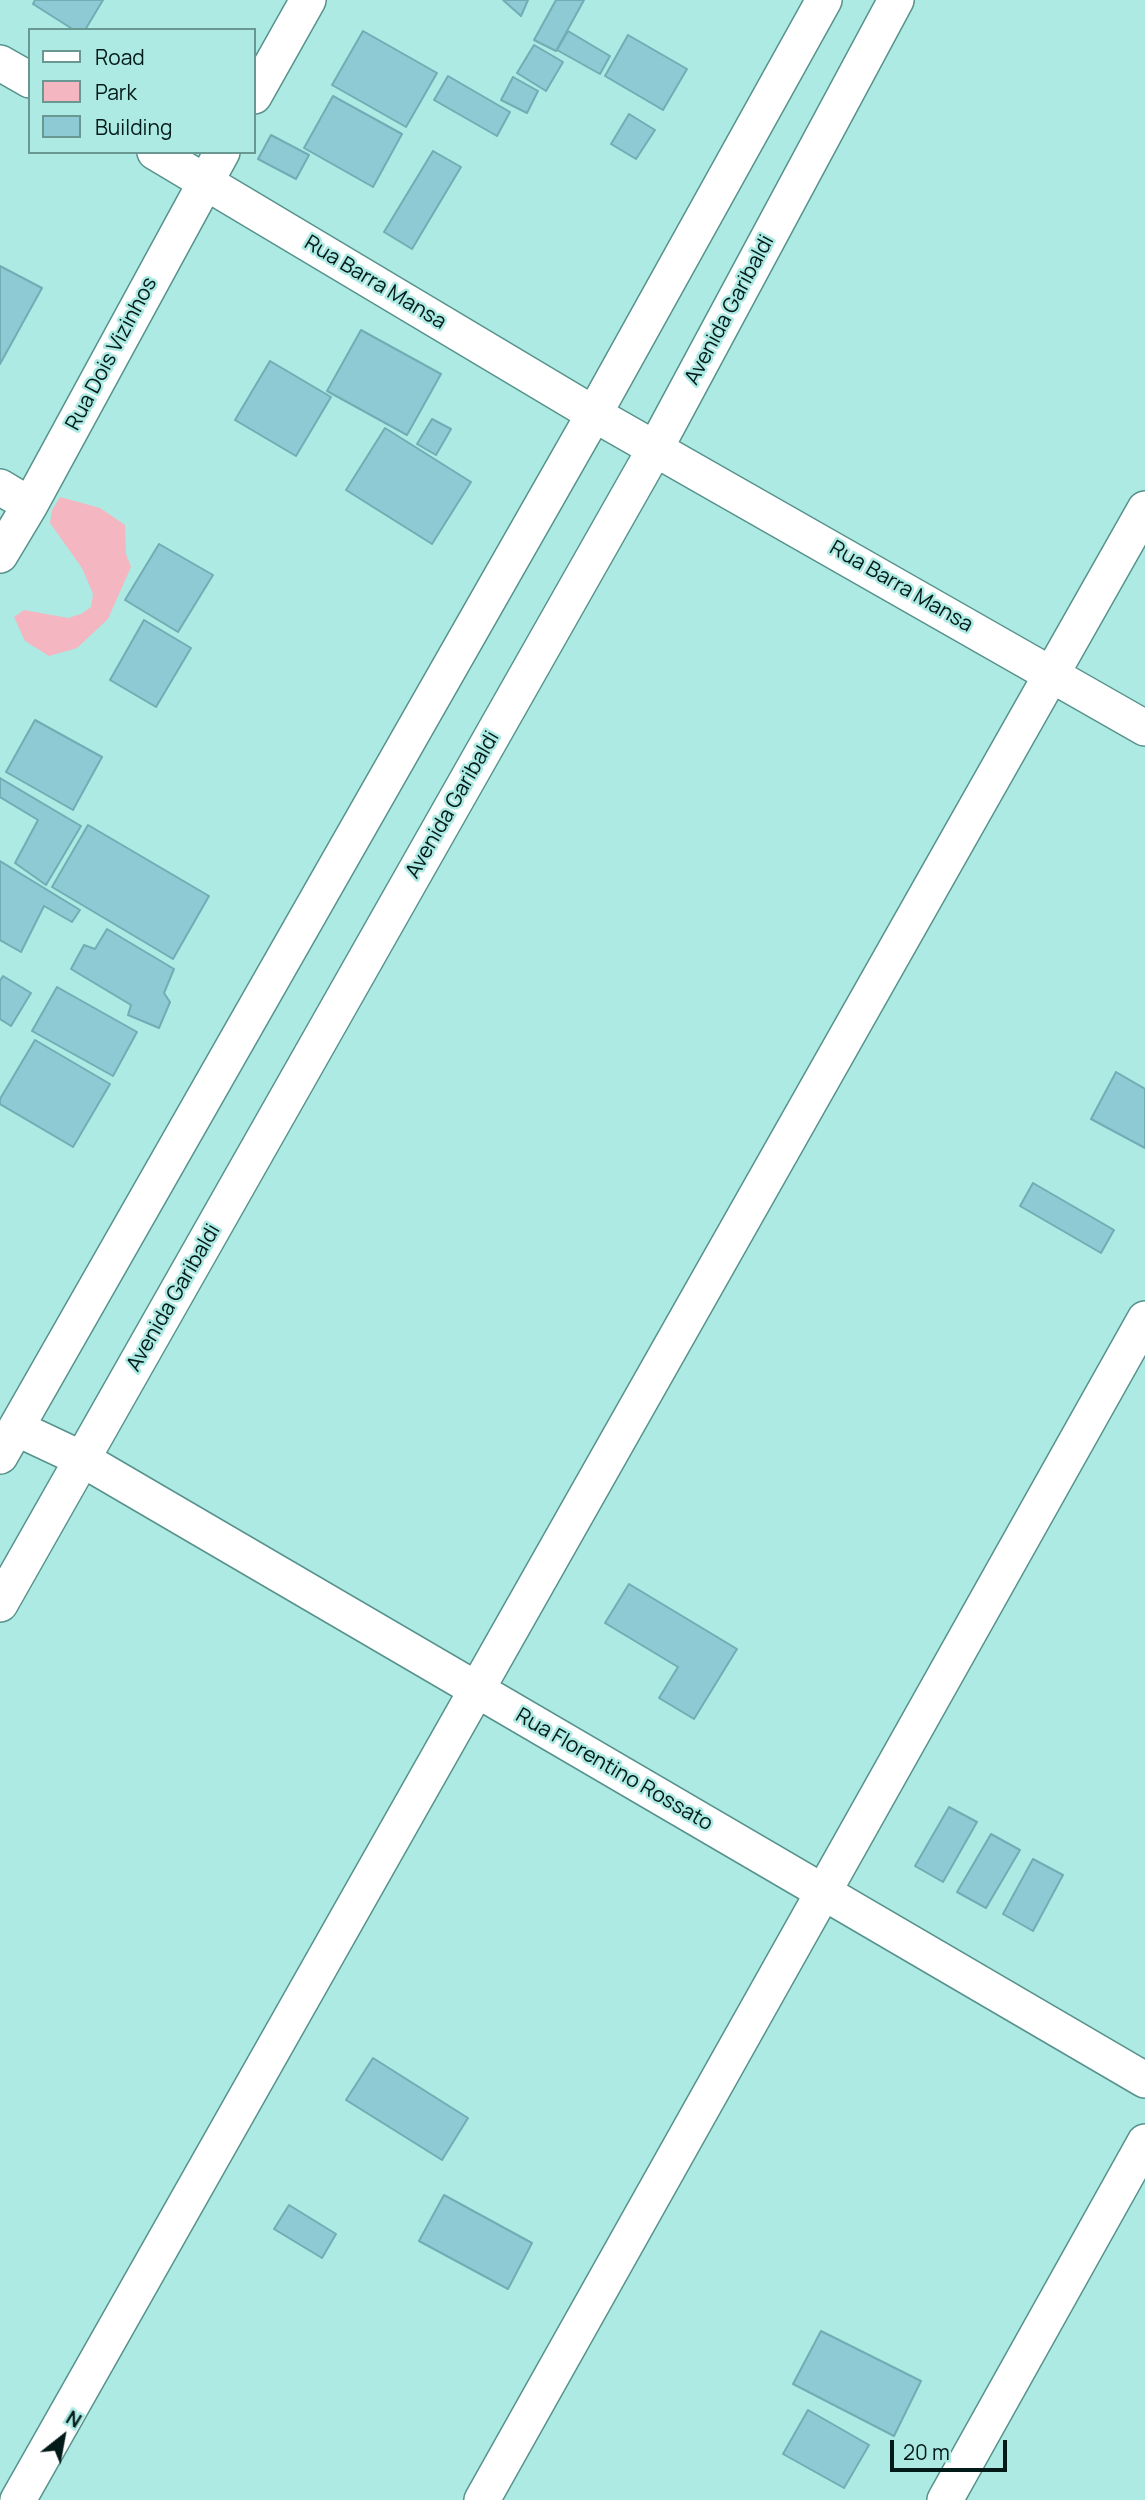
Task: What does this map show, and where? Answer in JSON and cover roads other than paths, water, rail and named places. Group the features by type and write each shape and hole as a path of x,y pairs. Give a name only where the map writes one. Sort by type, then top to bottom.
{"street":[{"path":"256,92 308,0"},
{"path":"8,1442 594,414 824,0"},
{"name":"Avenida Garibaldi","path":"0,1604 656,447 896,0"},
{"path":"0,63 28,79"},
{"name":"Rua Barra Mansa","path":"163,154 214,167 594,414 1145,728"},
{"name":"Rua Dois Vizinhos","path":"0,555 30,505 214,167"},
{"path":"0,487 30,505"},
{"path":"18,2500 1145,509"},
{"path":"482,2500 1145,1319"},
{"name":"Rua Florentino Rossato","path":"8,1442 82,1459 1145,2080"},
{"path":"945,2500 1145,2142"}]}
